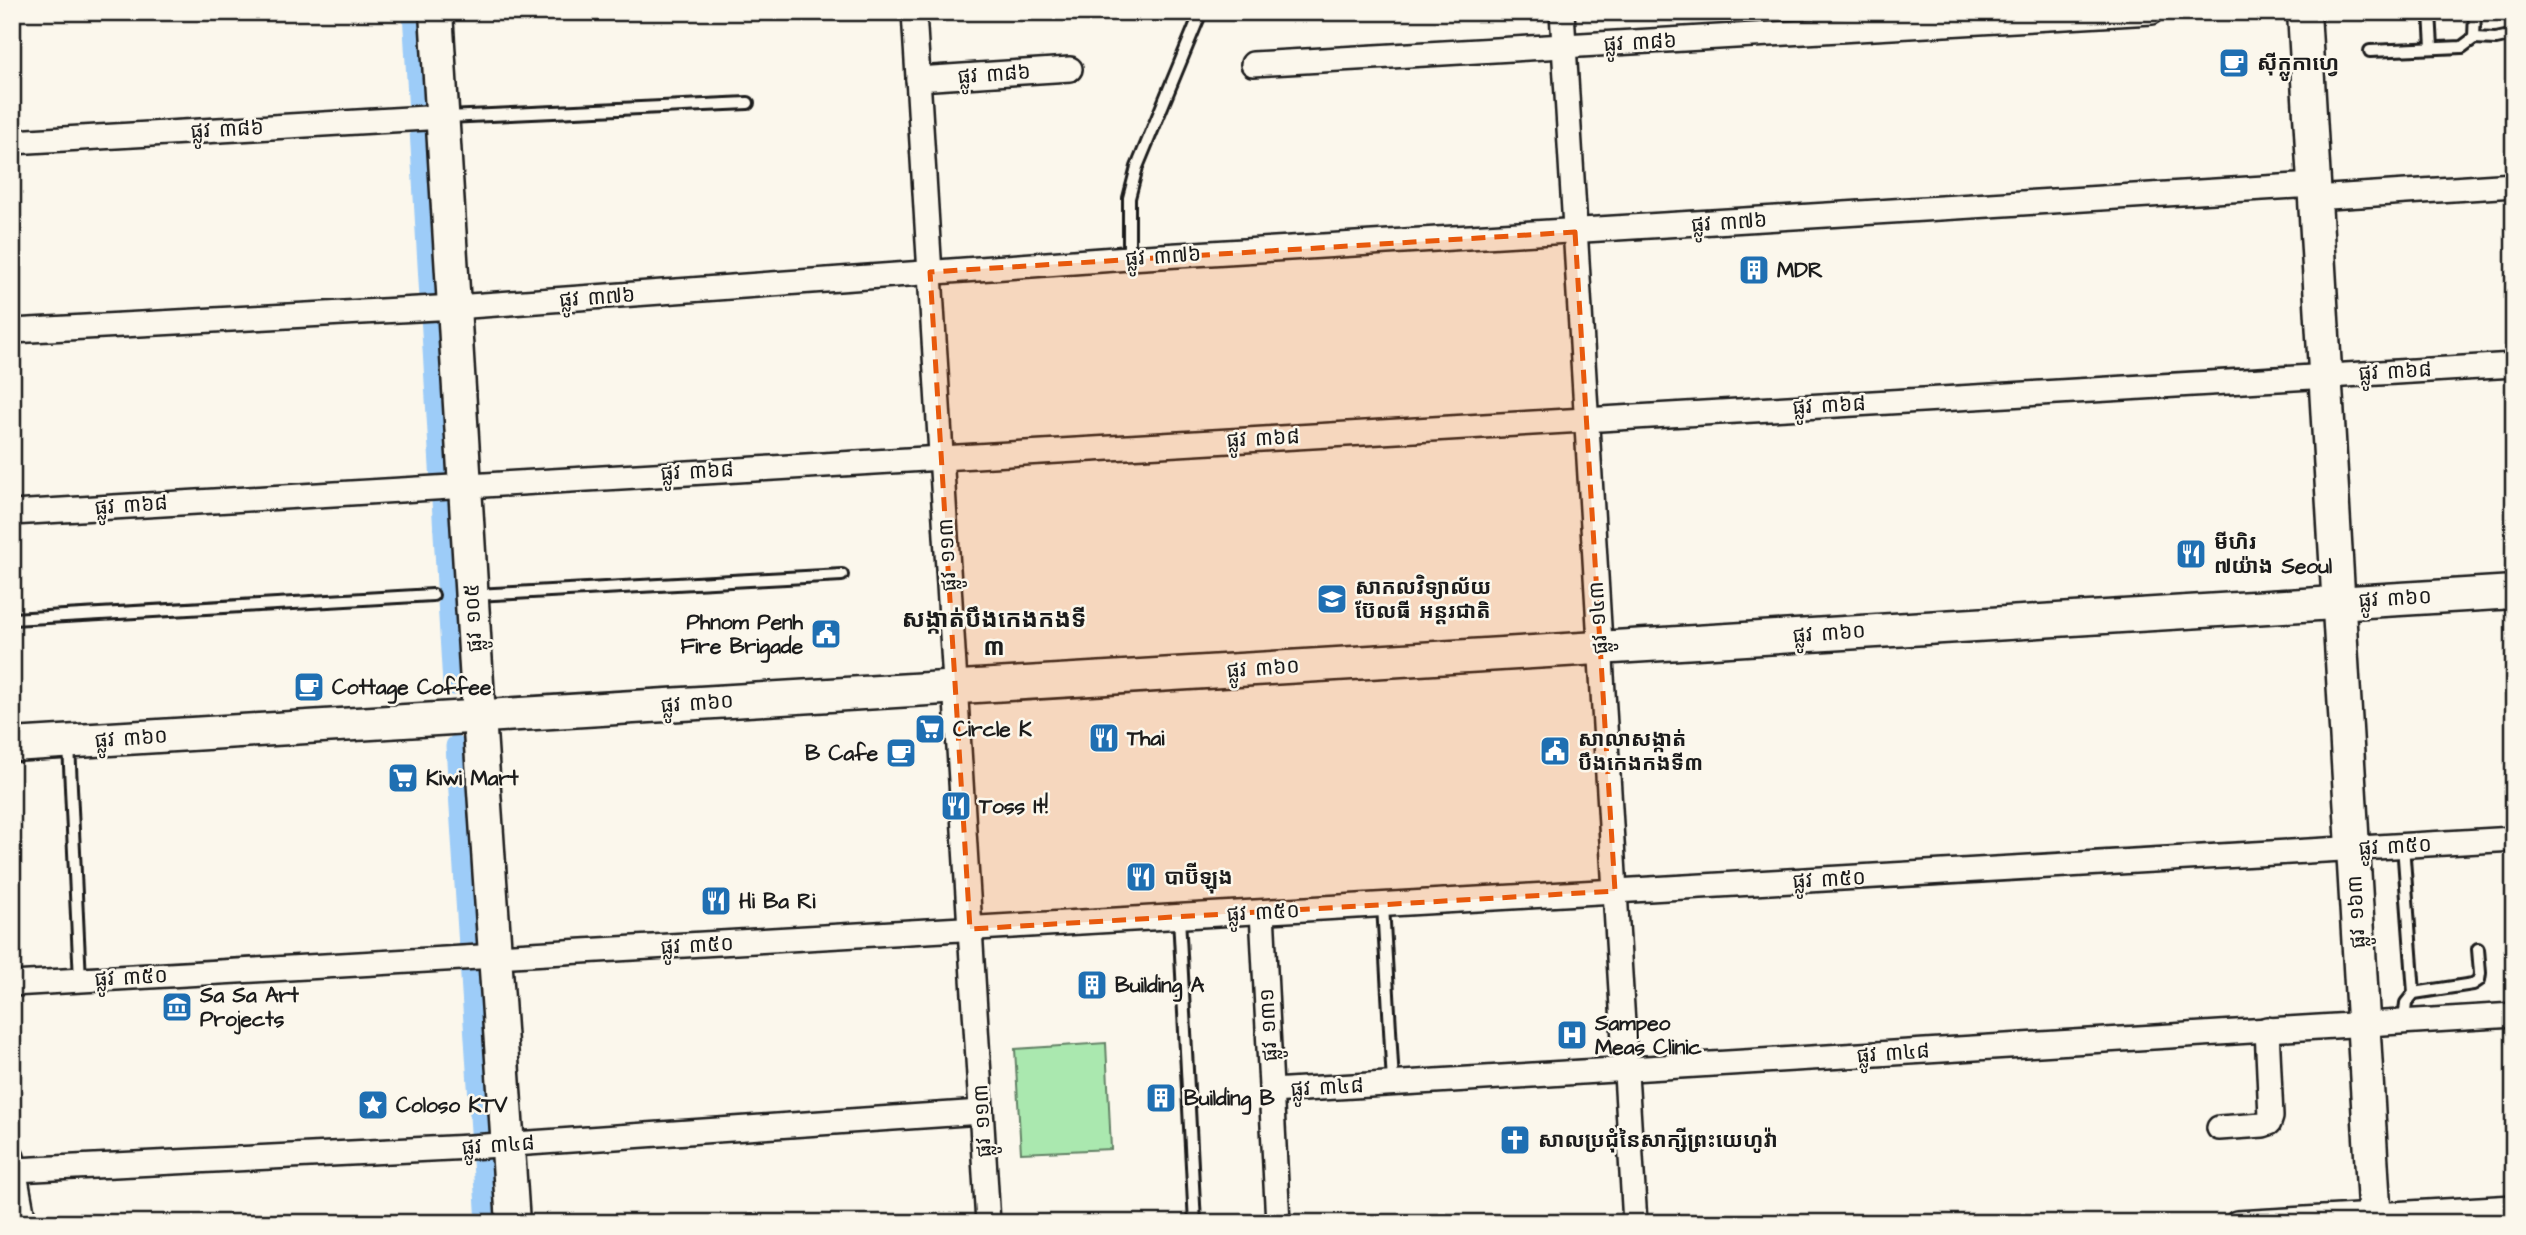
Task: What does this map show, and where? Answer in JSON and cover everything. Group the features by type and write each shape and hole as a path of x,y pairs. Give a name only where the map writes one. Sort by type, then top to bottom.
{"street":[{"name":"ផ្លូវ ១០៥","path":"436,12 427,118 448,307 459,485 472,595 462,718 488,957 501,1145 513,1223"},
{"name":"ផ្លូវ ១១៣","path":"914,12 988,1223"},
{"name":"ផ្លូវ ១៤៣","path":"1562,12 1635,1223"},
{"name":"ផ្លូវ ៣៨៦","path":"1253,64 2152,12"},
{"name":"ផ្លូវ ១៦៣","path":"2304,12 2374,1219"},
{"name":"ផ្លូវ ៣៨៦","path":"918,79 1070,69"},
{"name":"ផ្លូវ ៣៨៦","path":"12,142 427,118"},
{"name":"ផ្លូវ ៣៧៦","path":"12,331 448,307 1129,258 2314,192 2514,185"},
{"name":"ផ្លូវ ៣៦៨","path":"12,513 2514,365"},
{"name":"ផ្លូវ ៣៦០","path":"12,745 2514,592"},
{"name":"ផ្លូវ ៣៥០","path":"12,984 2514,839"},
{"name":"ផ្លូវ ១៣១","path":"1262,912 1278,1223"},
{"name":"ផ្លូវ ៣៤៨","path":"1271,1091 2514,1015"},
{"path":"2219,1128 2269,1123 2271,1117 2267,1029"},
{"name":"ផ្លូវ ៣៤៨","path":"13,1164 470,1147 981,1112"},
{"path":"13,1164 24,1223"},
{"path":"2236,1223 2374,1219 2514,1207"}],"lane":[{"path":"1129,258 1129,198 1138,167 1201,12"},
{"path":"2430,12 2432,47"},
{"path":"2474,38 2475,12"},
{"path":"2370,51 2462,47 2474,38 2514,35"},
{"path":"427,118 748,103"},
{"path":"472,595 842,575"},
{"path":"12,619 433,595"},
{"path":"69,742 80,980"},
{"path":"2403,845 2414,993"},
{"path":"1383,905 1393,1083"},
{"path":"1180,917 1195,1223"},
{"path":"2404,1021 2406,1003 2414,993 2473,984 2479,980 2478,948"}],"highlighted area":[{"path":"1575,232 1615,891 970,929 930,272"}],"green space":[{"path":"1106,1043 1111,1149 1021,1153 1015,1049"}],"waterway":[{"path":"413,12 453,685"},
{"path":"456,746 487,1223"}],"place":[{"name":"ស៊ីក្លូកាហ្វេ","path":"2234,63"},
{"name":"MDR","path":"1754,270"},
{"name":"មីហិរ ៧យ៉ាង Seoul","path":"2191,554"},
{"name":"សាកលវិទ្យាល័យ ប៊ែលធី អន្តរជាតិ","path":"1332,599"},
{"name":"Phnom Penh Fire Brigade","path":"826,634"},
{"name":"Cottage Coffee","path":"309,687"},
{"name":"Circle K","path":"930,729"},
{"name":"Thai","path":"1104,738"},
{"name":"សាលាសង្កាត់ បឹងកេងកងទី៣","path":"1555,751"},
{"name":"B Cafe","path":"901,753"},
{"name":"Kiwi Mart","path":"403,778"},
{"name":"Toss It!","path":"956,806"},
{"name":"បាប៊ីឡុង","path":"1141,877"},
{"name":"Hi Ba Ri","path":"716,901"},
{"name":"Building A","path":"1092,985"},
{"name":"Sa Sa Art Projects","path":"177,1007"},
{"name":"Sampeo Meas Clinic","path":"1572,1035"},
{"name":"Building B","path":"1161,1098"},
{"name":"Coloso KTV","path":"373,1105"},
{"name":"សាលប្រជុំនៃសាក្សីព្រះយេហូវ៉ា","path":"1515,1140"}],"district":[{"name":"សង្កាត់បឹងកេងកងទី ៣","path":"994,633"}]}
